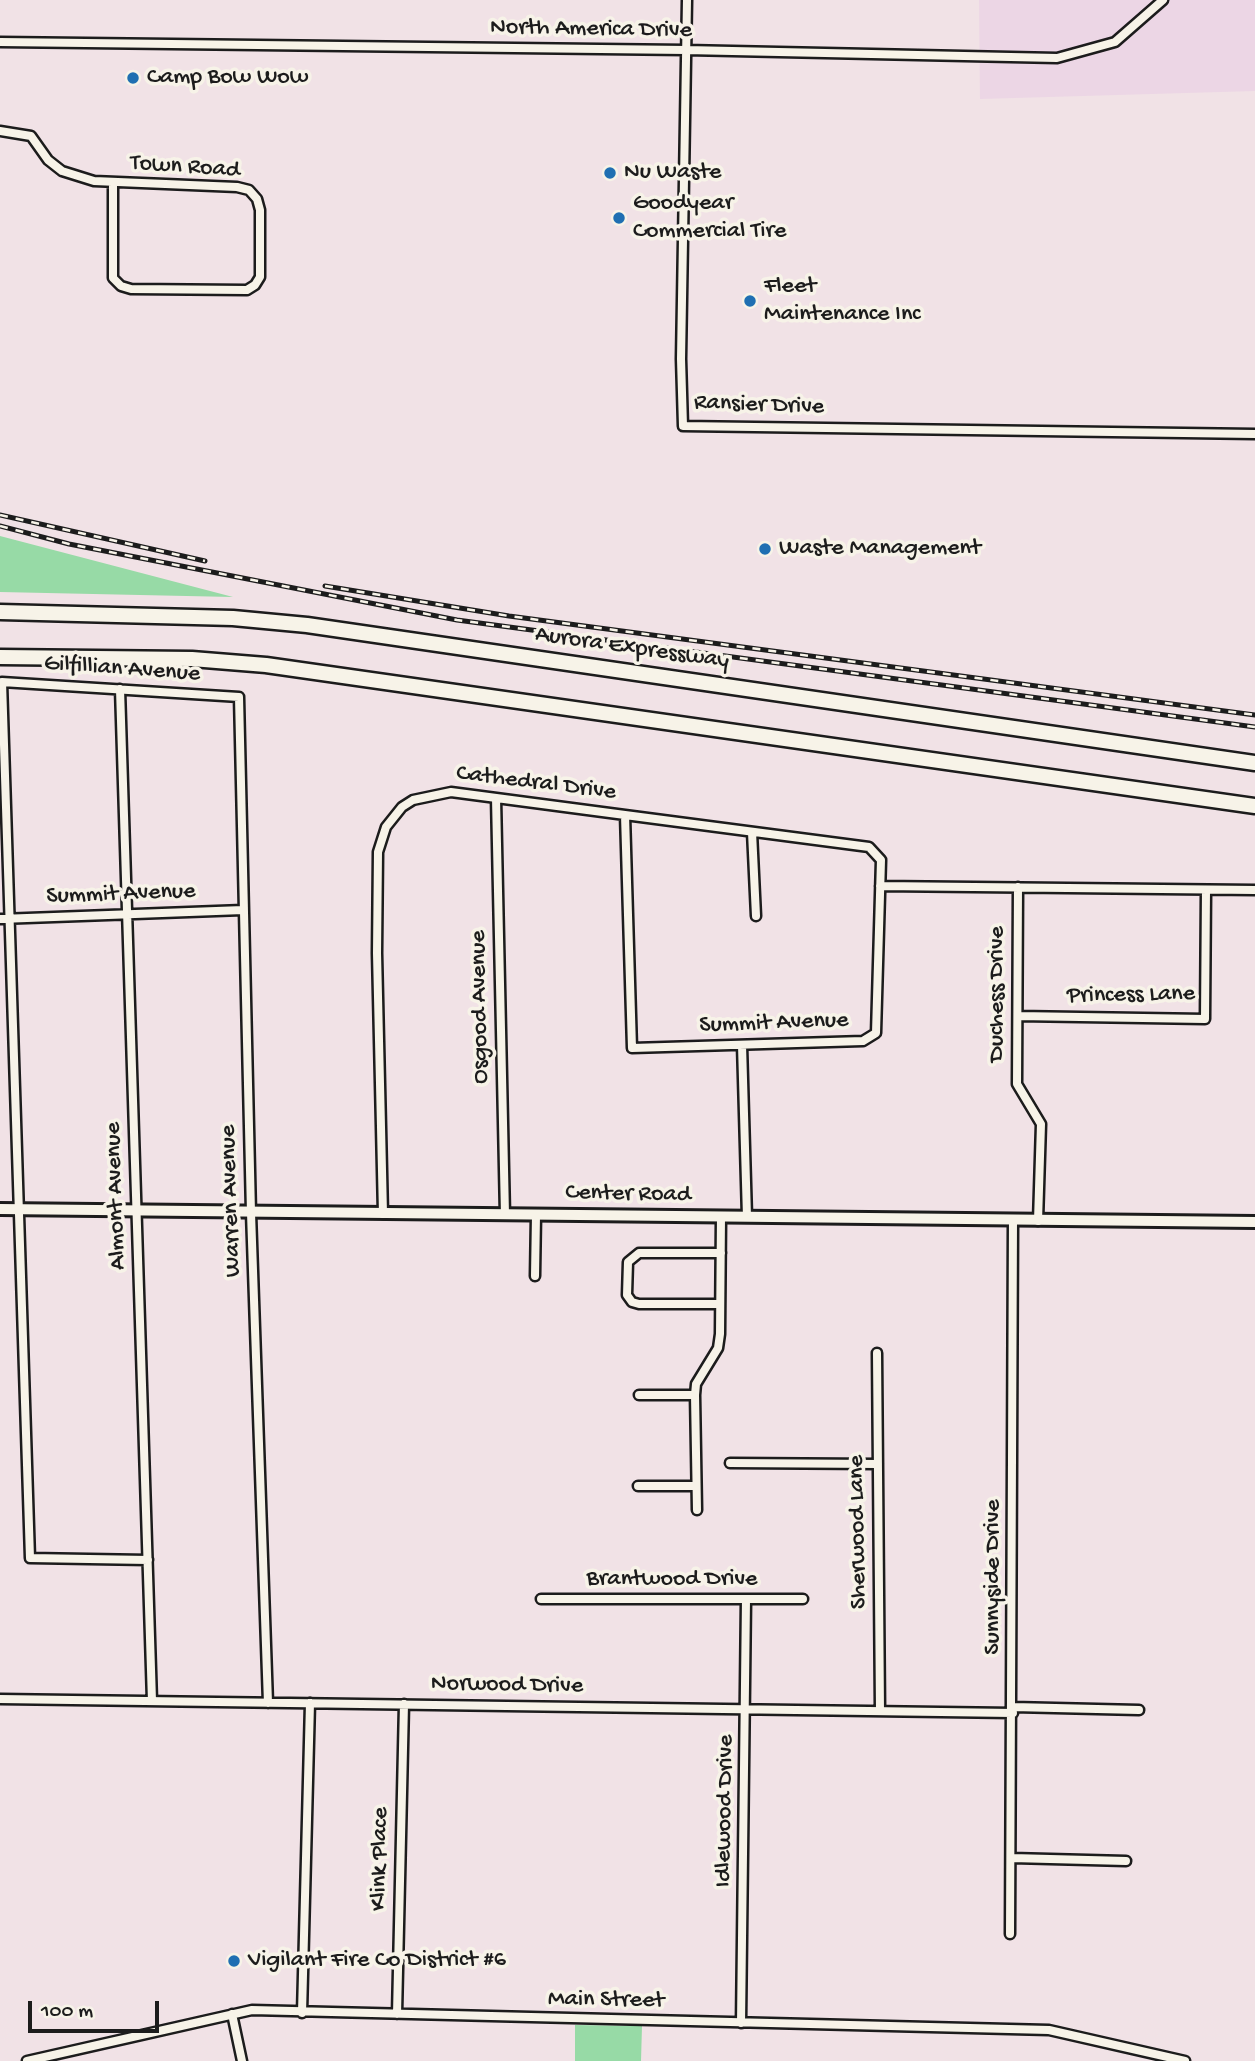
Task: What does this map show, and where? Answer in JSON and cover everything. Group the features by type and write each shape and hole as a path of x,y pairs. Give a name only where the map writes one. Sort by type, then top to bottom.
{"highway":[{"name":"Aurora Expressway","path":"0,612 233,618 307,625 1255,763"},
{"path":"0,657 192,659 266,665 1255,806"}],"main road":[{"name":"Center Road","path":"0,1209 1255,1222"}],"street":[{"name":"Ransier Drive","path":"687,0 681,377 683,426 1255,434"},
{"name":"North America Drive","path":"0,42 686,50 1057,58 1115,42 1163,0"},
{"name":"Town Road","path":"0,131 31,136 48,160 61,171 94,181 237,187 250,190 257,199 260,210 260,276 255,285 247,290 131,289 121,286 113,278 113,183"},
{"name":"Gilfillian Avenue","path":"11,919 2,682 239,697"},
{"name":"Almont Avenue","path":"120,689 152,1701"},
{"name":"Warren Avenue","path":"239,697 251,1213 268,1703"},
{"name":"Cathedral Drive","path":"383,1214 377,953 378,852 381,838 402,807 428,794 450,792 869,847 881,860 880,886"},
{"name":"Osgood Avenue","path":"496,798 505,1215"},
{"name":"Summit Avenue","path":"625,815 632,1048 863,1041 876,1033 880,886"},
{"path":"752,832 756,916"},
{"path":"880,886 1255,890"},
{"name":"Duchess Drive","path":"1018,887 1017,1084 1041,1124 1038,1221"},
{"name":"Princess Lane","path":"1018,1016 1205,1019 1206,890"},
{"name":"Summit Avenue","path":"0,919 243,910"},
{"path":"11,919 30,1558 148,1560"},
{"path":"741,1045 747,1217"},
{"path":"536,1215 536,1276"},
{"path":"697,1510 695,1395 696,1384 718,1348 721,1217"},
{"name":"Sunnyside Drive","path":"1010,1934 1013,1220"},
{"path":"720,1304 639,1304 632,1302 627,1295 628,1262 639,1253 721,1253"},
{"name":"Sherwood Lane","path":"877,1353 880,1711"},
{"path":"639,1395 695,1395"},
{"path":"730,1463 878,1464"},
{"path":"638,1486 696,1486"},
{"name":"Brantwood Drive","path":"541,1599 803,1599"},
{"name":"Idlewood Drive","path":"741,2023 746,1600"},
{"name":"Norwood Drive","path":"0,1699 880,1711 1139,1710"},
{"path":"302,2012 310,1703"},
{"name":"Klink Place","path":"397,2014 404,1704"},
{"path":"1012,1858 1126,1861"},
{"name":"Main Street","path":"27,2061 253,2010 1049,2030 1107,2040 1185,2061"},
{"path":"232,2014 242,2061"}],"shaded area":[{"path":"979,0 1255,0 1255,91 980,99"}],"green space":[{"path":"0,536 233,597 0,592"},
{"path":"575,2025 642,2026 641,2061 575,2061"}],"railway":[{"path":"0,515 205,561"},
{"path":"0,526 69,544 457,620 1255,727"},
{"path":"325,586 509,616 1255,715"}],"place":[{"name":"Camp Bow Wow","path":"133,78"},
{"name":"Nu Waste","path":"610,173"},
{"name":"Goodyear Commercial Tire","path":"619,218"},
{"name":"Fleet Maintenance Inc","path":"750,301"},
{"name":"Waste Management","path":"765,549"},
{"name":"Vigilant Fire Co District #6","path":"234,1961"}]}
